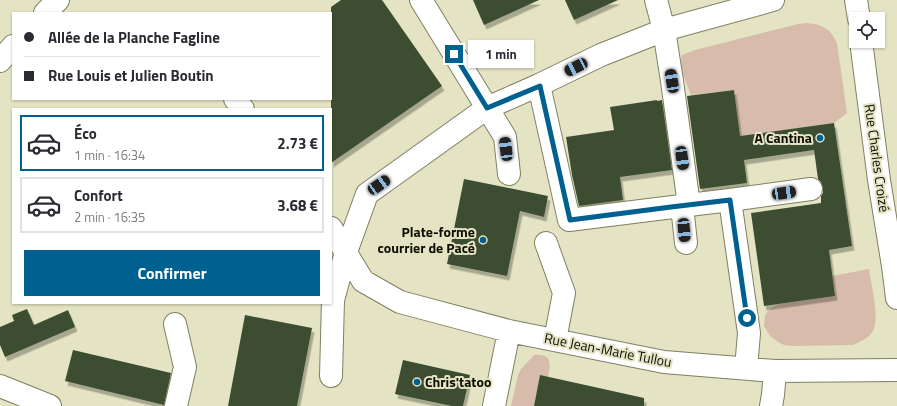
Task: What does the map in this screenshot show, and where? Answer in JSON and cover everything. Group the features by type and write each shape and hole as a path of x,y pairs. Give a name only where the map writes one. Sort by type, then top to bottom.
{"street":[{"path":"421,0 505,137 509,174"},
{"path":"656,0 664,30 673,89 686,205 686,243"},
{"path":"331,376 333,300 338,255 367,194 487,108 540,86 601,55 664,30 773,0"},
{"path":"856,0 858,12"},
{"path":"0,61 12,47"},
{"name":"Rue Charles Croizé","path":"862,48 879,180 895,266 897,298"},
{"path":"540,86 570,220 810,189"},
{"path":"236,100 242,108"},
{"path":"730,200 749,333 746,369"},
{"name":"Rue Jean-Marie Tullou","path":"332,232 338,255 363,281 400,302 510,331 664,362 775,371 897,370"},
{"path":"546,243 564,293 555,340"},
{"path":"175,324 185,367 176,406"},
{"path":"494,406 510,331"},
{"path":"771,406 775,371"},
{"path":"0,386 44,405"}],"shaded area":[{"path":"807,23 825,28 832,34 837,43 847,113 834,123 740,136 734,90 691,95 680,67 682,55 695,50"},
{"path":"869,269 876,318 873,331 864,340 853,345 794,346 784,345 770,336 764,326 765,315 770,309 779,304 835,296 832,276"},
{"path":"534,355 544,356 549,360 550,368 548,377 540,376 534,406 511,406 518,375 521,369"}],"building":[{"path":"341,0 382,0 442,86 332,162 332,12 331,7"},
{"path":"473,0 539,0 484,25"},
{"path":"565,0 618,0 574,20"},
{"path":"734,90 740,136 834,123 852,246 829,250 835,296 764,306 751,213 821,203 823,188 818,179 814,150 744,160 747,183 700,189 687,96"},
{"path":"662,100 672,170 620,177 623,200 579,206 566,137 614,130 610,107"},
{"name":"Plate-forme courrier de Pacé","path":"464,179 548,196 544,217 520,211 507,276 447,264"},
{"path":"27,309 34,325 68,310 75,327 5,357 0,345 0,327 14,321 12,315"},
{"path":"245,315 312,328 297,406 228,406"},
{"path":"73,350 171,373 164,405 65,381"},
{"path":"403,360 470,375 463,406 452,406 395,394"},
{"path":"540,375 644,398 644,406 534,406"}],"place":[{"name":"A Cantina","path":"820,138"},
{"name":"Plate-forme courrier de Pacé","path":"483,240"},
{"name":"Chris'tatoo","path":"417,382"}],"route":[{"path":"454,54 487,108 540,86 570,220 730,200 747,318"}]}
